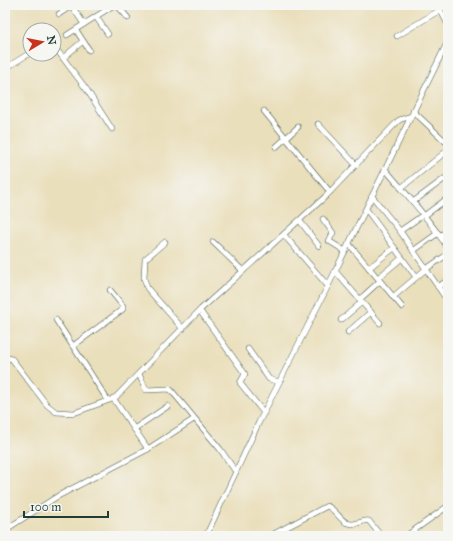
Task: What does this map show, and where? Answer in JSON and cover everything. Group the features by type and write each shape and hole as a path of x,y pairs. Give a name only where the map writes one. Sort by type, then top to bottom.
{"street":[{"path":"59,14 72,5 84,24"},
{"path":"68,35 114,5"},
{"path":"118,5 128,18"},
{"path":"397,36 439,7 448,25"},
{"path":"96,17 108,34"},
{"path":"76,30 89,50"},
{"path":"83,41 63,58 87,90 112,129"},
{"path":"206,536 279,382 336,271 448,41"},
{"path":"5,64 7,67 22,57"},
{"path":"264,111 330,192"},
{"path":"412,114 448,144"},
{"path":"5,361 9,358 12,359 46,405 56,412 74,413 113,398 139,374 200,311 330,192 399,120 412,114"},
{"path":"318,124 356,165"},
{"path":"276,147 298,127"},
{"path":"401,188 448,150"},
{"path":"385,170 439,234 448,248"},
{"path":"413,202 448,177"},
{"path":"372,196 400,231 445,298"},
{"path":"400,231 448,198"},
{"path":"366,209 416,277"},
{"path":"323,219 333,233 329,241 345,251"},
{"path":"300,221 319,246"},
{"path":"413,251 439,234 448,230"},
{"path":"284,235 328,286"},
{"path":"165,242 145,259 144,281 147,288 183,329"},
{"path":"213,242 243,271"},
{"path":"349,244 402,307"},
{"path":"369,268 394,248"},
{"path":"393,297 426,269 448,254"},
{"path":"341,320 402,258"},
{"path":"336,271 380,322"},
{"path":"438,287 448,280"},
{"path":"73,346 123,309 123,306 110,290"},
{"path":"200,311 245,374 240,383 264,413"},
{"path":"348,332 371,312"},
{"path":"56,320 107,400"},
{"path":"248,349 269,379 279,382"},
{"path":"139,374 146,390 171,390 220,449 236,472"},
{"path":"113,398 148,449"},
{"path":"134,429 168,406"},
{"path":"5,530 58,496 148,449 194,419"},
{"path":"270,536 327,506 348,523 356,525 365,520 369,521 382,536"},
{"path":"406,536 448,506"}]}
